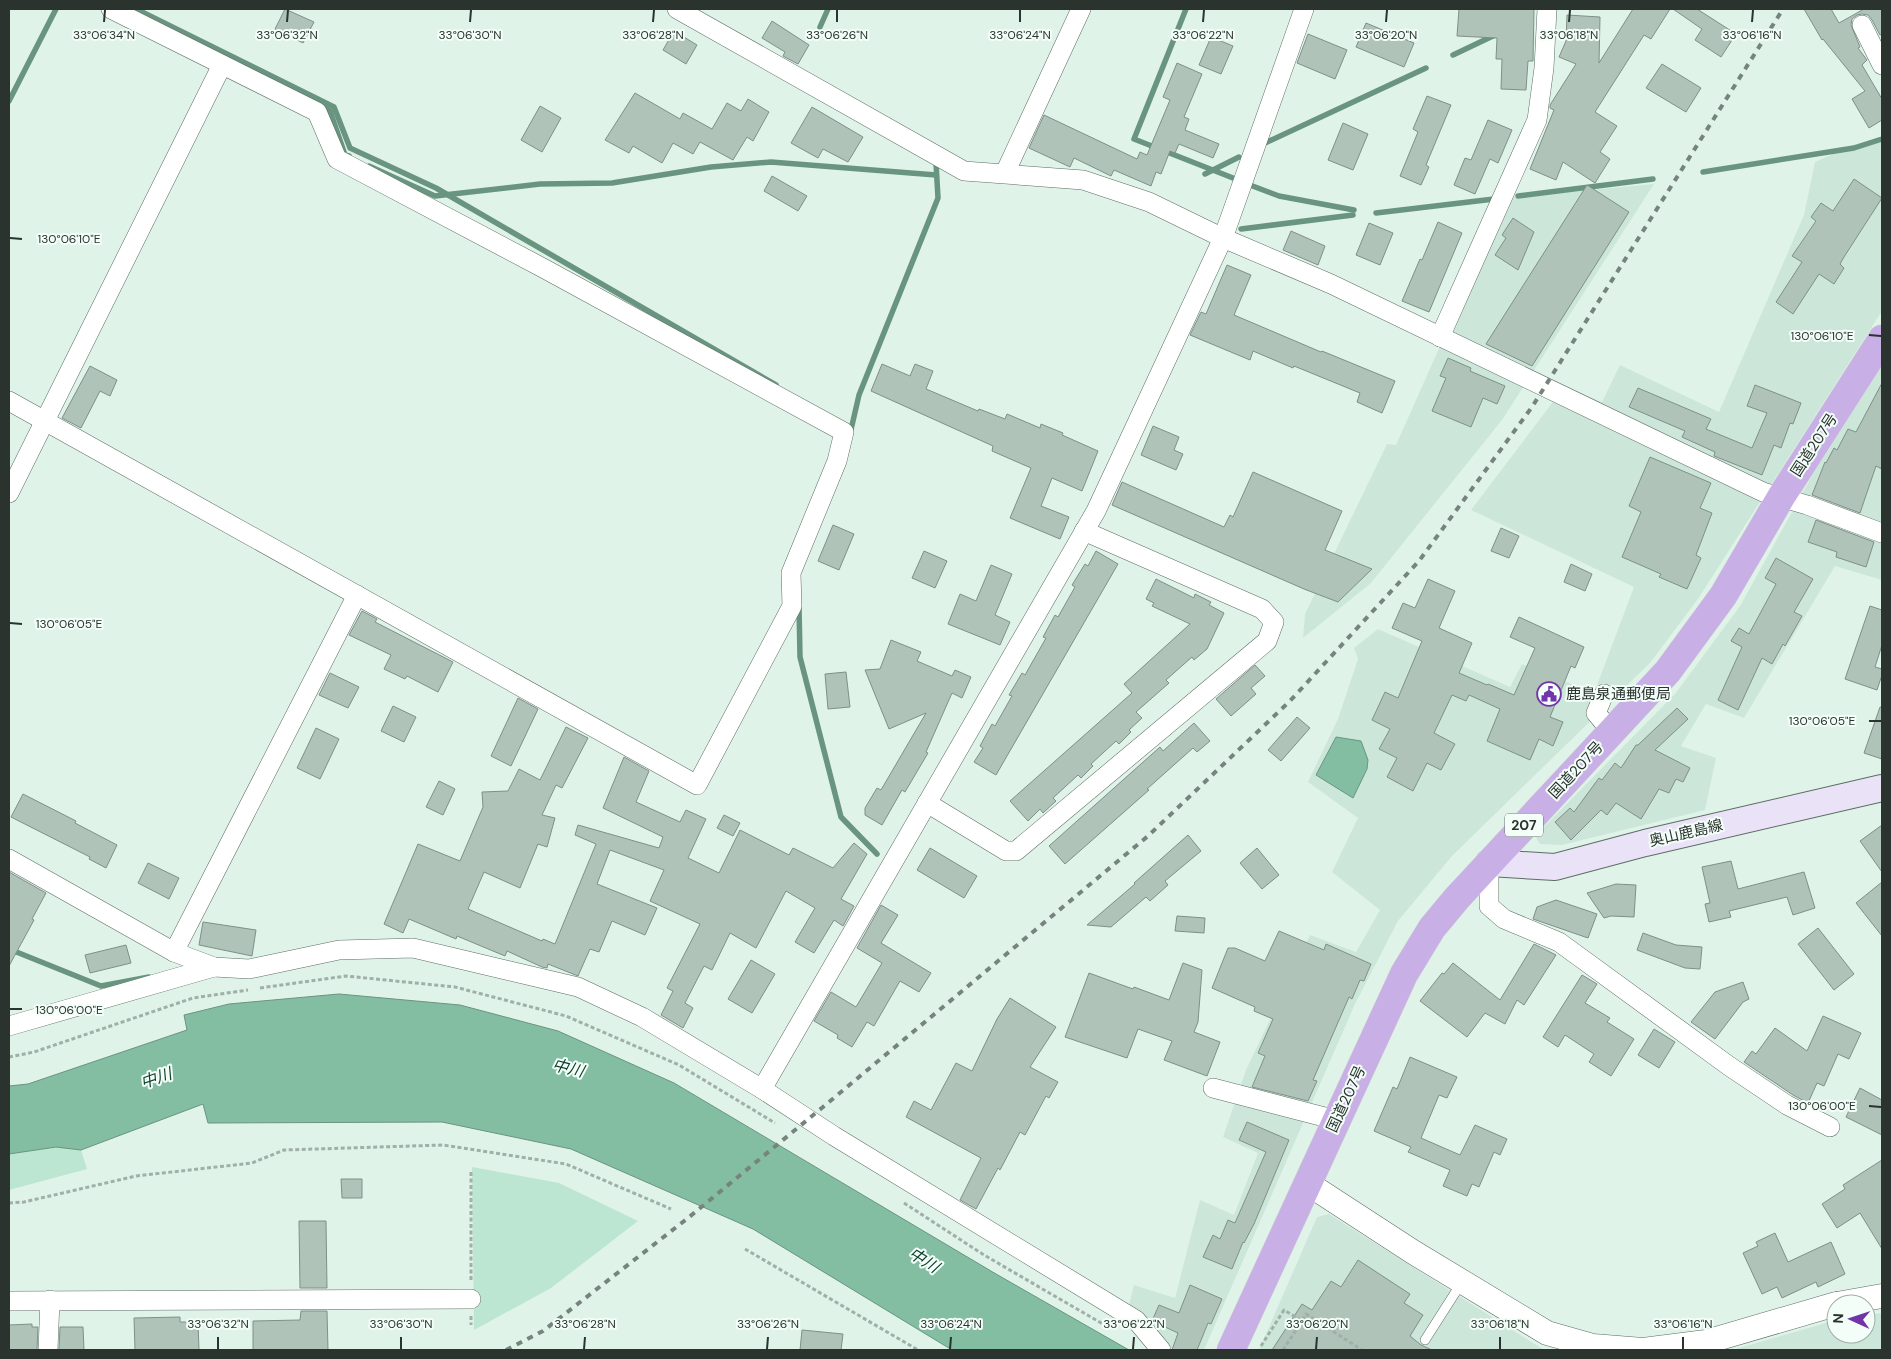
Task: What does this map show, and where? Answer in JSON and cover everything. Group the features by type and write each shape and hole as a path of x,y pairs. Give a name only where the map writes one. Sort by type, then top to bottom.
{"highway":[{"name":"国道207号","path":"1232,1350 1404,974 1432,928 1489,863 1668,671 1723,596 1781,498 1882,339"}],"main road":[{"name":"奥山鹿島線","path":"1489,863 1554,867 1645,843 1882,788"}],"street":[{"path":"9,401 697,785 792,606 791,573 837,461 844,432 543,268 337,159 317,112 111,9"},
{"path":"677,9 964,171 1083,180 1149,202 1223,238 1331,284 1763,492 1807,505 1882,533"},
{"path":"1005,173 1081,9"},
{"path":"762,1089 1099,503 1223,238 1304,9"},
{"path":"1440,337 1537,120 1544,68 1547,9"},
{"path":"1862,25 1882,65"},
{"path":"9,493 222,65"},
{"path":"927,803 1006,851 1016,851 1267,641 1274,622 1262,609 1084,531"},
{"path":"174,952 357,595"},
{"path":"1604,694 1596,713 1612,731"},
{"path":"9,859 174,952 214,967 249,969 339,950 413,948 578,987 642,1017 1136,1320 1161,1350"},
{"path":"1489,863 1489,906 1504,918 1559,942 1729,1066 1787,1105 1830,1126"},
{"path":"9,1026 214,967"},
{"path":"1213,1088 1336,1120"},
{"path":"1307,1183 1413,1252 1547,1333 1592,1348 1643,1350 1707,1346 1826,1308"},
{"path":"9,1301 50,1309 471,1299"},
{"path":"48,1350 50,1309"}],"lane":[{"path":"1425,1340 1462,1282"}],"path":[{"path":"260,988 346,976 456,987 566,1016 680,1065 775,1123"},
{"path":"9,1057 34,1052 193,998 250,990"},
{"path":"9,1203 24,1202 136,1176 252,1163 284,1150 443,1145 566,1164 671,1209"},
{"path":"471,1172 471,1325"},
{"path":"900,1201 984,1255 1116,1332"},
{"path":"745,1249 918,1350"},
{"path":"1261,1346 1284,1310 1302,1321"},
{"path":"1283,1350 1306,1314 1362,1350"}],"shaded area":[{"path":"1882,137 1882,311 1698,599 1650,663 1452,856 1398,921 1355,1004 1204,1350 1173,1350 1125,1320 1134,1285 1175,1298 1200,1200 1234,1215 1258,1153 1223,1137 1246,1070 1310,935 1356,952 1380,910 1332,872 1358,818 1308,782 1338,719 1358,659 1354,648 1378,629 1510,687 1522,664 1594,693 1634,587 1471,510 1565,386 1602,402 1620,365 1719,412 1804,215 1815,162 1853,145"},
{"path":"1654,184 1502,420 1371,583 1303,638 1305,614 1387,444 1396,445 1506,198"},
{"path":"1882,365 1882,580 1835,566 1744,718 1706,704 1681,746 1716,758 1705,810 1562,845 1540,844 1535,836 1675,694 1740,606 1813,474"},
{"path":"56,1147 81,1150 87,1169 9,1190 9,1154"},
{"path":"472,1167 559,1183 638,1221 551,1288 474,1330"},
{"path":"1329,1214 1544,1350 1259,1350 1317,1217"},
{"path":"1882,1313 1882,1350 1732,1350 1826,1323 1826,1344 1876,1344 1876,1314"}],"water":[{"path":"1336,737 1361,741 1368,760 1367,769 1353,798 1316,775"},
{"name":"中川","path":"339,994 460,1005 558,1031 674,1083 996,1274 1129,1350 952,1350 753,1229 571,1149 442,1122 208,1123 203,1104 81,1150 56,1147 9,1154 9,1086 28,1084 187,1030 184,1015 229,1004"}],"building":[{"path":"285,9 314,22 303,43 275,29"},
{"path":"1459,9 1534,9 1533,61 1528,61 1526,90 1501,89 1502,59 1496,59 1497,38 1457,36"},
{"path":"1633,9 1670,9 1651,39 1644,35 1595,112 1617,126 1600,152 1610,159 1595,183 1563,162 1556,180 1530,169 1554,110 1550,108 1550,105 1576,64 1559,57 1566,41 1567,15 1600,17 1599,63"},
{"path":"1673,9 1697,9 1736,34 1721,57 1695,40 1702,29"},
{"path":"1804,9 1831,9 1839,23 1864,9 1882,9 1882,34 1880,35 1868,15 1857,15 1852,19 1851,25 1860,47 1858,48 1867,60 1862,65 1882,99 1882,120 1869,128 1852,99 1865,91 1822,40"},
{"path":"772,21 809,45 798,64 783,56 785,52 762,38"},
{"path":"1366,23 1414,43 1404,67 1356,47"},
{"path":"674,31 697,45 686,64 663,50"},
{"path":"1308,34 1347,50 1335,79 1297,63"},
{"path":"1211,37 1233,46 1221,74 1199,65"},
{"path":"1177,63 1202,74 1184,117 1189,119 1185,130 1219,144 1213,158 1179,144 1175,153 1170,151 1161,174 1156,172 1151,186 1114,170 1111,176 1074,158 1070,167 1029,148 1044,115 1137,159 1140,152 1147,155 1170,100 1163,97"},
{"path":"1662,64 1701,88 1686,112 1646,88"},
{"path":"635,93 680,119 683,113 712,129 727,103 741,111 748,99 769,112 753,141 747,137 733,160 700,142 693,154 673,143 662,163 633,146 629,153 605,140"},
{"path":"1427,96 1451,105 1426,165 1429,167 1421,185 1400,176 1418,132 1413,129"},
{"path":"540,106 561,118 542,152 521,140"},
{"path":"812,107 863,137 848,162 823,149 818,158 791,143"},
{"path":"1488,120 1512,130 1498,163 1490,159 1475,194 1454,185 1465,158 1471,160"},
{"path":"1343,123 1368,134 1353,170 1328,160"},
{"path":"772,176 807,196 798,211 764,191"},
{"path":"1854,179 1882,198 1840,264 1844,268 1834,284 1819,274 1793,314 1776,302 1802,262 1792,256 1816,221 1811,217 1821,203 1833,211"},
{"path":"1587,185 1629,212 1532,366 1486,344"},
{"path":"1513,218 1534,232 1518,270 1495,255 1506,238 1502,235"},
{"path":"1438,222 1462,233 1429,312 1402,301"},
{"path":"1369,223 1393,233 1380,265 1356,255"},
{"path":"1291,231 1325,246 1318,265 1283,250"},
{"path":"1227,265 1251,275 1234,315 1395,381 1382,413 1357,402 1360,393 1294,366 1293,368 1253,351 1250,360 1190,335 1201,312 1206,314"},
{"path":"1448,358 1471,368 1470,371 1505,386 1497,404 1483,398 1471,427 1432,411 1446,378 1440,376"},
{"path":"882,364 910,376 915,364 933,371 926,389 978,411 979,409 1005,419 1007,414 1040,428 1041,424 1098,451 1082,491 1052,478 1041,506 1069,517 1060,539 1010,518 1031,468 992,451 993,446 871,391"},
{"path":"90,366 117,380 110,396 100,391 81,428 62,418"},
{"path":"1882,383 1882,469 1876,466 1860,513 1812,495 1825,462 1834,448 1837,450 1848,429 1856,432"},
{"path":"1755,385 1801,403 1793,424 1790,423 1781,448 1774,445 1762,475 1714,456 1715,452 1682,437 1685,431 1629,407 1638,388 1711,419 1706,429 1752,448 1767,413 1747,406"},
{"path":"1153,426 1179,437 1174,450 1183,454 1176,470 1141,455"},
{"path":"1650,457 1711,483 1700,508 1712,513 1696,555 1701,558 1687,589 1659,577 1661,574 1622,557 1641,512 1629,506"},
{"path":"1253,472 1342,511 1325,550 1372,569 1338,602 1112,505 1122,482 1224,527 1230,515 1233,517"},
{"path":"1816,520 1874,542 1866,567 1836,557 1837,552 1808,542"},
{"path":"833,525 854,534 839,570 818,561"},
{"path":"1501,528 1519,536 1509,558 1491,551"},
{"path":"924,551 947,561 935,588 912,578"},
{"path":"1096,551 1118,564 996,775 974,762 983,748 980,746 992,724 995,726 1012,696 1009,695 1022,673 1025,675 1046,638 1043,637 1055,615 1058,617 1075,587 1072,585 1085,564 1088,566"},
{"path":"1776,558 1813,579 1794,612 1802,616 1785,646 1783,644 1772,664 1762,658 1738,710 1718,700 1742,647 1731,641 1739,628 1749,634 1776,584 1765,578"},
{"path":"1571,564 1592,574 1585,591 1564,582"},
{"path":"991,565 1012,574 995,615 1010,622 1000,645 948,624 960,594 976,601"},
{"path":"1156,579 1194,598 1195,594 1211,602 1209,605 1224,613 1207,649 1194,660 1192,657 1166,680 1169,683 1136,712 1142,718 1129,730 1131,732 1119,744 1116,741 1091,764 1093,766 1081,778 1078,775 1053,798 1056,801 1043,813 1040,809 1028,821 1010,801 1132,693 1124,684 1190,624 1152,606 1154,603 1146,599"},
{"path":"1428,579 1455,591 1439,628 1472,643 1459,673 1514,695 1535,648 1510,637 1519,617 1584,647 1575,668 1571,666 1550,717 1563,722 1553,746 1539,739 1530,760 1487,741 1500,709 1469,695 1466,701 1452,695 1434,733 1455,744 1441,770 1427,763 1413,791 1387,777 1397,758 1379,749 1390,729 1372,720 1385,692 1398,698 1422,641 1392,628 1403,603 1415,608"},
{"path":"1870,606 1882,610 1882,645 1875,667 1882,669 1882,675 1877,690 1845,679"},
{"path":"362,611 377,619 375,622 453,662 438,692 407,676 405,679 384,669 391,655 349,635"},
{"path":"891,640 921,652 917,661 952,676 955,670 971,677 962,698 952,693 926,752 928,753 905,792 902,790 882,825 865,815 865,808 877,788 881,790 926,713 889,729 865,670 880,669"},
{"path":"1255,665 1265,676 1251,688 1256,694 1231,716 1216,699"},
{"path":"846,672 850,707 828,709 825,674"},
{"path":"330,673 359,687 348,708 319,695"},
{"path":"518,698 538,709 511,766 491,756"},
{"path":"393,706 416,717 404,742 381,731"},
{"path":"1880,707 1882,707 1882,759 1864,753"},
{"path":"1677,708 1688,719 1655,750 1690,768 1683,782 1676,779 1669,793 1659,789 1641,819 1616,803 1607,815 1601,810 1571,840 1555,822 1570,808 1574,812 1599,778 1602,780 1615,763 1621,768 1636,745"},
{"path":"1297,717 1310,728 1281,761 1268,750"},
{"path":"1194,723 1210,741 1197,752 1193,748 1147,789 1149,790 1065,864 1049,846 1160,747 1163,751"},
{"path":"566,727 588,738 562,788 556,785 542,815 555,818 547,847 538,844 520,888 484,872 468,909 542,941 543,939 555,944 596,844 575,835 578,825 659,848 663,837 603,808 624,757 649,771 636,802 680,822 686,810 706,819 688,858 719,873 740,830 789,855 793,848 833,868 854,843 867,854 841,899 854,906 843,926 834,920 814,953 795,942 815,908 786,891 756,948 730,933 712,970 704,966 685,1003 693,1008 683,1028 661,1015 673,991 667,988 700,924 650,901 664,870 610,850 597,884 657,908 645,935 612,921 599,952 590,949 578,976 548,964 547,968 542,967 507,951 505,956 457,936 456,939 409,919 403,933 384,924 418,844 460,861 483,807 482,792 508,791 519,769 540,780"},
{"path":"316,728 339,739 320,779 297,768"},
{"path":"439,781 455,789 443,815 426,807"},
{"path":"23,794 76,821 75,823 117,845 106,868 89,859 90,857 11,817"},
{"path":"724,815 740,823 733,836 717,828"},
{"path":"1882,825 1882,872 1860,841"},
{"path":"1188,835 1201,851 1165,881 1168,885 1150,901 1146,897 1111,927 1087,925 1135,884"},
{"path":"930,848 977,876 964,898 917,870"},
{"path":"1257,848 1279,875 1262,889 1240,863"},
{"path":"1731,861 1738,889 1804,872 1815,908 1793,915 1787,897 1729,911 1731,917 1709,922 1705,904 1710,903 1702,867"},
{"path":"148,863 179,878 169,899 138,883"},
{"path":"9,872 46,893 32,919 34,920 9,966"},
{"path":"1882,882 1882,936 1856,903"},
{"path":"1616,884 1636,885 1634,917 1611,916 1604,918 1587,893"},
{"path":"1556,900 1597,914 1588,938 1533,919 1537,907"},
{"path":"881,905 898,915 881,943 931,973 919,992 900,981 874,1026 867,1022 852,1047 837,1038 838,1035 814,1021 831,992 856,1007 882,963 857,948"},
{"path":"1177,916 1205,918 1204,933 1175,931"},
{"path":"203,922 256,930 252,956 199,945"},
{"path":"1818,928 1854,974 1834,990 1798,944"},
{"path":"1279,931 1324,950 1326,944 1371,964 1364,981 1360,980 1352,999 1349,997 1313,1080 1317,1081 1308,1101 1252,1087 1265,1056 1258,1053 1273,1019 1254,1011 1255,1007 1212,988 1228,948 1235,948 1265,961"},
{"path":"1643,933 1676,945 1702,947 1700,969 1685,968 1637,950"},
{"path":"1534,944 1556,955 1524,1005 1517,1000 1505,1024 1485,1013 1467,1037 1420,1001 1442,973 1444,974 1453,963 1500,1000"},
{"path":"126,945 131,963 90,973 85,955"},
{"path":"751,960 775,974 752,1013 728,999"},
{"path":"1183,963 1202,970 1198,1022 1194,1032 1220,1042 1207,1076 1164,1060 1172,1041 1138,1029 1127,1058 1065,1037 1089,973 1169,1000"},
{"path":"1582,975 1597,984 1585,1003 1610,1018 1607,1022 1634,1039 1611,1076 1589,1062 1594,1054 1565,1035 1558,1047 1543,1037"},
{"path":"1743,982 1749,999 1743,1002 1715,1039 1691,1022 1715,992"},
{"path":"1010,998 1056,1027 1030,1067 1058,1082 1049,1098 1046,1096 1025,1135 1020,1132 976,1209 960,1200 981,1158 906,1117 914,1101 931,1110 956,1063 972,1071 997,1019"},
{"path":"1823,1016 1861,1033 1849,1059 1838,1054 1824,1086 1817,1083 1808,1103 1744,1062 1752,1051 1756,1054 1775,1028 1807,1051"},
{"path":"1654,1029 1675,1042 1659,1068 1638,1055"},
{"path":"1410,1057 1457,1077 1447,1098 1439,1095 1421,1138 1460,1155 1475,1125 1507,1139 1500,1155 1494,1152 1479,1187 1472,1184 1467,1196 1443,1186 1450,1170 1408,1152 1411,1147 1374,1131 1393,1087 1397,1089"},
{"path":"1860,1088 1882,1100 1882,1135 1846,1117"},
{"path":"1247,1122 1289,1140 1254,1224 1243,1242 1232,1269 1203,1257 1213,1235 1220,1239 1228,1220 1235,1223 1266,1152 1239,1140"},
{"path":"1882,1160 1882,1249 1860,1213 1837,1228 1822,1204 1845,1189 1843,1185"},
{"path":"341,1179 362,1179 362,1198 342,1198"},
{"path":"299,1221 326,1221 327,1288 300,1288"},
{"path":"1775,1233 1788,1262 1831,1242 1845,1274 1818,1287 1816,1282 1782,1298 1777,1287 1762,1294 1743,1253 1758,1246 1756,1242"},
{"path":"1358,1260 1410,1294 1404,1303 1423,1315 1410,1336 1421,1345 1432,1350 1272,1350 1302,1304 1312,1310 1331,1281 1341,1287"},
{"path":"1190,1285 1222,1299 1211,1324 1208,1323 1197,1350 1172,1350 1178,1333 1152,1321 1159,1305 1179,1313"},
{"path":"301,1311 327,1311 328,1350 253,1350 253,1321 300,1320"},
{"path":"180,1317 180,1322 198,1322 199,1350 135,1350 134,1318"},
{"path":"32,1324 32,1327 38,1327 37,1350 9,1350 9,1325"},
{"path":"60,1327 83,1327 84,1350 59,1350"},
{"path":"802,1330 843,1334 841,1350 800,1350"}],"waterway":[{"path":"9,101 56,9"},
{"path":"136,9 334,107 350,148 436,188 776,385"},
{"path":"820,27 828,9"},
{"path":"1186,9 1134,139 1233,178"},
{"path":"1453,55 1495,35"},
{"path":"1265,143 1426,68"},
{"path":"321,106 330,111 345,155 349,156"},
{"path":"1703,172 1854,148 1882,139"},
{"path":"1205,174 1239,157"},
{"path":"850,434 859,395 938,198 936,163 933,161"},
{"path":"369,166 435,196 540,184 612,183 711,167 771,162 936,175"},
{"path":"1518,196 1653,179"},
{"path":"1250,185 1279,196 1354,210"},
{"path":"1376,213 1494,199"},
{"path":"1241,229 1353,215"},
{"path":"799,606 800,657 841,817 877,854"},
{"path":"9,949 101,986 149,977"}],"railway":[{"path":"506,1350 543,1331 688,1218 823,1107 1148,836 1290,701 1419,561 1532,407 1783,9"}],"place":[{"name":"鹿島泉通郵便局","path":"1549,694"}]}
